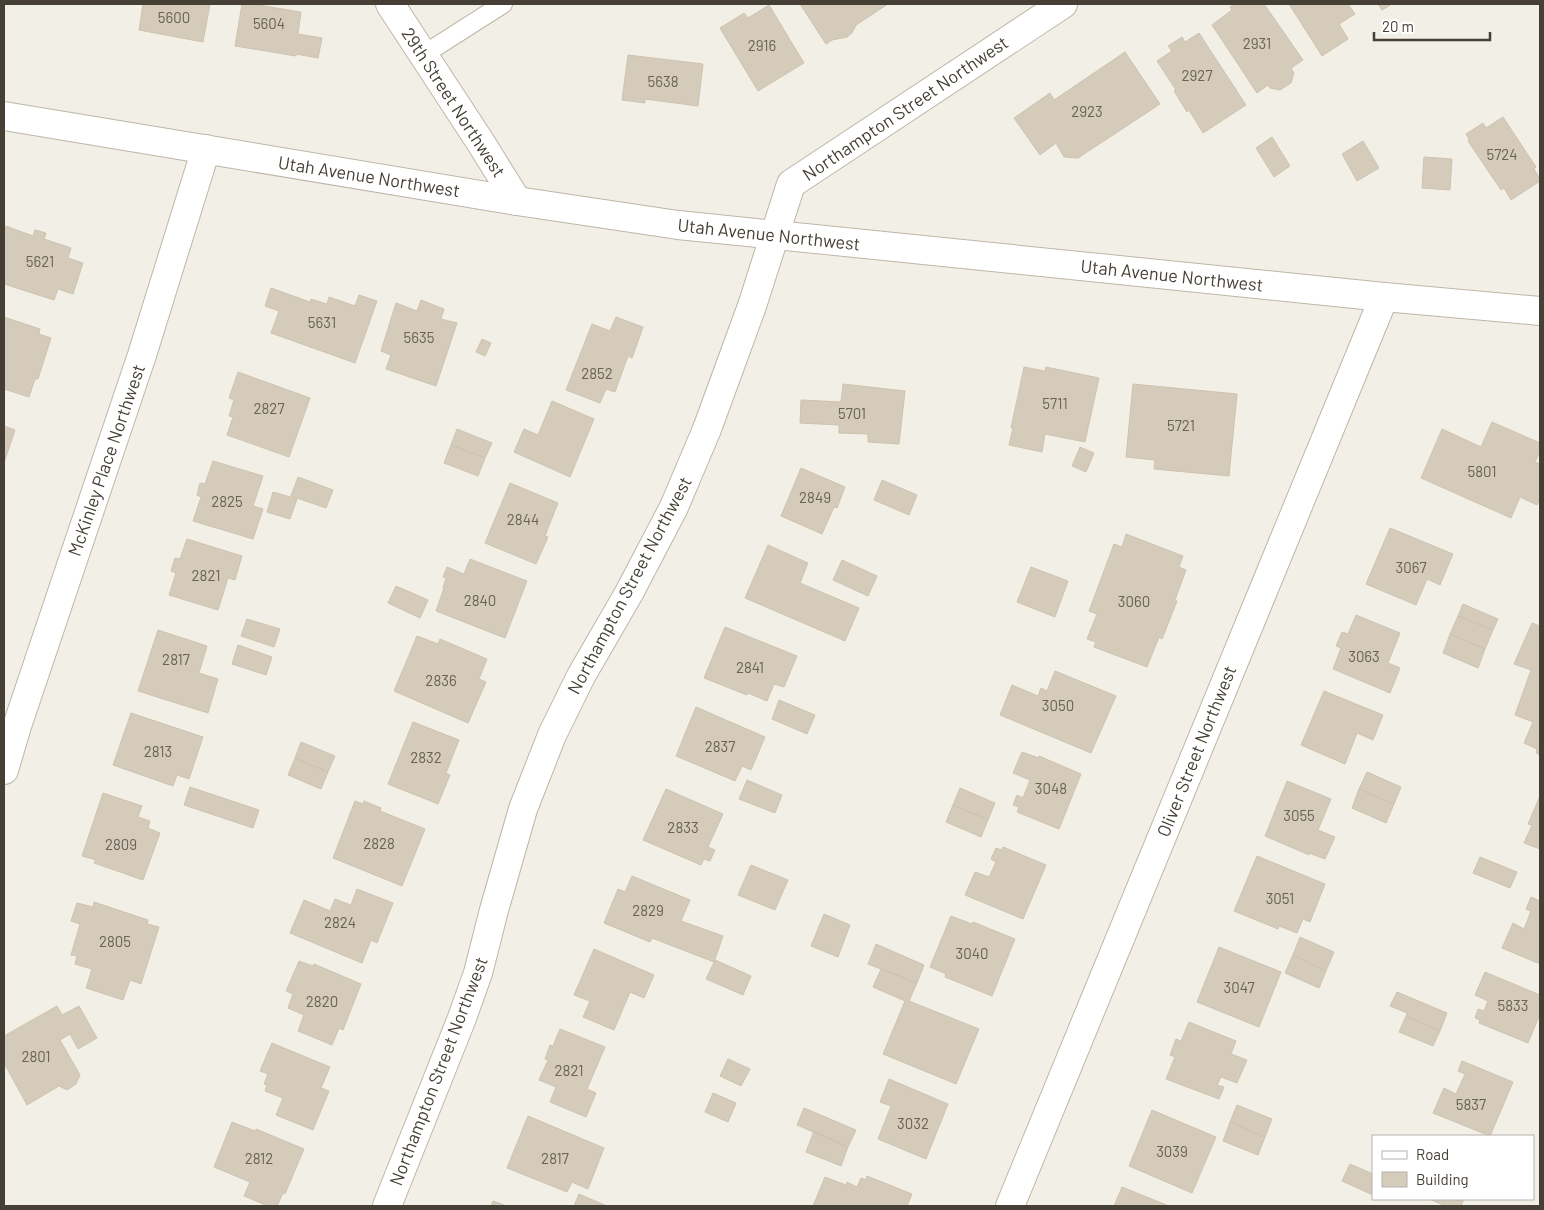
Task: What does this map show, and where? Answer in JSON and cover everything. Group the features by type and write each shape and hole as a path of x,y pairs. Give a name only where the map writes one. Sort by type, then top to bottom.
{"street":[{"name":"29th Street Northwest","path":"390,4 517,201"},
{"name":"Northampton Street Northwest","path":"386,1206 462,1018 478,973 523,809 552,735 581,676 629,594 674,507 707,429 752,306 791,184 1063,4"},
{"name":"Utah Avenue Northwest","path":"4,116 517,201 678,225 1540,311"},
{"name":"McKinley Place Northwest","path":"4,770 17,726 142,355 206,149"},
{"name":"Oliver Street Northwest","path":"1010,1206 1384,296"}],"lane":[{"path":"423,55 503,4"}],"building":[{"path":"143,4 210,4 203,42 139,30"},
{"path":"242,4 301,12 298,34 322,38 318,58 235,46"},
{"path":"800,4 888,4 856,25 852,33 847,37 832,40 826,44"},
{"path":"1235,4 1264,4 1303,60 1291,68 1294,73 1291,83 1280,90 1270,88 1268,85 1257,93 1212,25 1232,10 1230,7"},
{"path":"1289,4 1348,4 1355,14 1339,24 1348,39 1322,56"},
{"path":"1378,4 1392,4 1382,10"},
{"path":"769,5 804,63 758,91 720,28 744,13 748,18"},
{"path":"1199,33 1246,105 1203,133 1189,110 1187,112 1174,91 1176,90 1157,61 1172,51 1168,46 1182,37 1185,42"},
{"path":"1125,52 1160,104 1078,158 1064,157 1056,143 1040,155 1014,118 1050,93 1054,100"},
{"path":"628,55 703,64 698,106 645,99 645,103 622,100"},
{"path":"1503,117 1536,167 1534,169 1540,179 1540,181 1511,200 1504,188 1501,190 1468,141 1469,139 1466,134 1483,123 1486,128"},
{"path":"1272,137 1290,166 1274,177 1256,148"},
{"path":"1363,141 1379,168 1357,181 1342,154"},
{"path":"1424,157 1452,159 1450,190 1422,188"},
{"path":"6,226 33,236 35,230 46,233 44,239 71,248 68,258 83,263 73,294 58,289 54,300 4,284 4,232"},
{"path":"271,288 310,302 311,299 327,304 329,297 355,306 359,295 377,301 355,363 271,333 279,311 265,306"},
{"path":"421,300 444,309 441,319 457,323 436,386 386,369 391,355 381,351 396,303 417,311"},
{"path":"4,317 40,329 39,334 51,338 38,379 35,379 29,397 4,389"},
{"path":"616,317 643,327 632,358 628,356 615,392 606,389 600,403 566,390 592,324 610,331"},
{"path":"482,339 491,343 485,356 476,352"},
{"path":"1024,367 1045,371 1046,367 1099,378 1085,442 1045,434 1042,452 1009,445"},
{"path":"238,372 310,398 289,457 227,435 233,417 229,416 234,400 229,398"},
{"path":"843,384 905,391 899,444 868,442 868,434 839,433 839,425 800,423 801,400 841,402"},
{"path":"1133,384 1237,394 1229,476 1154,469 1155,460 1126,457"},
{"path":"552,401 594,419 570,477 514,452 524,429 538,435"},
{"path":"1492,422 1540,443 1540,451 1535,462 1540,464 1540,498 1537,505 1520,497 1511,518 1421,478 1442,429 1481,447"},
{"path":"4,426 15,430 4,463"},
{"path":"457,429 492,443 485,458 451,445"},
{"path":"451,445 485,458 478,476 444,463"},
{"path":"1080,447 1094,453 1086,472 1072,466"},
{"path":"213,461 263,476 253,506 263,509 253,539 193,521 201,497 197,495 200,483 205,484"},
{"path":"801,468 845,487 837,508 834,507 822,534 781,516"},
{"path":"298,477 333,490 326,508 291,496"},
{"path":"882,480 917,495 909,515 874,500"},
{"path":"510,483 558,503 545,536 548,537 536,564 485,543"},
{"path":"273,492 297,499 290,519 267,512"},
{"path":"1390,528 1453,554 1440,585 1427,579 1416,605 1366,584"},
{"path":"1126,534 1183,556 1179,567 1186,570 1175,600 1177,601 1162,639 1159,637 1147,667 1094,647 1096,642 1087,639 1097,614 1089,611 1114,544 1122,547"},
{"path":"187,539 242,556 235,580 228,578 218,610 169,595 176,573 171,571 175,558 180,559"},
{"path":"768,545 808,563 800,583 859,608 845,641 745,598"},
{"path":"470,559 527,581 505,638 436,611 444,588 446,578 443,577 447,567 464,574"},
{"path":"842,560 877,576 868,596 833,580"},
{"path":"1031,567 1068,581 1055,617 1017,602"},
{"path":"396,586 428,600 420,618 388,603"},
{"path":"1463,604 1498,619 1493,630 1458,616"},
{"path":"1356,615 1400,633 1388,663 1400,668 1390,693 1333,669 1341,648 1336,646 1342,632 1348,634"},
{"path":"1458,616 1493,630 1485,649 1450,634"},
{"path":"247,619 280,629 274,647 241,636"},
{"path":"1532,623 1540,626 1540,755 1536,753 1537,749 1524,743 1533,722 1515,715 1531,670 1514,664"},
{"path":"725,627 797,656 784,687 774,684 767,701 704,678"},
{"path":"158,630 207,646 199,673 218,679 208,713 138,691"},
{"path":"1450,634 1485,649 1478,668 1443,653"},
{"path":"417,636 438,644 440,639 487,659 479,679 486,682 468,723 394,691"},
{"path":"238,645 272,657 266,675 232,664"},
{"path":"1055,671 1116,696 1091,753 1000,715 1012,685 1038,696 1041,688 1047,691"},
{"path":"1324,691 1383,715 1373,740 1357,733 1345,764 1301,745"},
{"path":"779,700 815,715 807,734 772,719"},
{"path":"696,707 765,737 751,770 742,766 735,781 676,756"},
{"path":"131,713 203,737 189,779 177,775 173,786 113,765"},
{"path":"413,722 459,740 446,773 450,775 438,804 388,784"},
{"path":"301,742 335,756 328,772 295,758"},
{"path":"1022,752 1039,758 1039,756 1081,774 1059,829 1017,812 1019,807 1013,805 1017,795 1023,798 1030,780 1013,773"},
{"path":"295,758 328,772 321,789 288,775"},
{"path":"1367,772 1401,787 1394,804 1359,789"},
{"path":"747,780 782,795 775,813 739,799"},
{"path":"1287,781 1331,799 1318,830 1335,837 1325,859 1309,853 1309,855 1265,836"},
{"path":"190,787 259,810 253,828 184,805"},
{"path":"960,788 995,803 988,820 953,805"},
{"path":"666,789 723,814 708,847 715,850 710,861 704,859 701,865 643,840"},
{"path":"1359,789 1394,804 1386,823 1352,808"},
{"path":"103,793 142,806 138,817 150,821 148,828 160,833 143,880 94,863 96,860 82,856"},
{"path":"1540,796 1540,849 1524,843 1532,825 1528,824"},
{"path":"355,801 363,804 364,801 381,808 380,811 425,829 402,886 333,858"},
{"path":"953,805 988,820 981,837 946,822"},
{"path":"1003,847 1046,865 1023,919 965,895 975,872 989,877 996,862 991,859 996,848 1001,850"},
{"path":"1257,856 1325,884 1310,922 1303,919 1297,933 1279,926 1278,929 1234,911"},
{"path":"1480,857 1517,872 1510,888 1473,873"},
{"path":"751,865 788,880 775,910 738,895"},
{"path":"632,876 690,900 681,921 723,936 714,962 652,938 650,942 604,923 618,889 625,892"},
{"path":"357,889 393,903 377,943 371,940 362,963 290,933 304,900 330,911 335,899 351,905"},
{"path":"1531,897 1540,901 1540,964 1502,948 1513,923 1524,929 1531,911 1526,909"},
{"path":"94,902 148,920 147,924 159,927 141,984 130,980 123,1000 86,988 92,969 75,964 77,956 71,955 80,924 71,921 77,903 93,907"},
{"path":"824,914 850,925 838,957 811,946"},
{"path":"951,916 972,924 973,922 1015,939 992,996 945,977 946,974 930,967"},
{"path":"1300,937 1334,952 1326,971 1293,955"},
{"path":"876,944 924,965 917,983 868,964"},
{"path":"1219,947 1281,972 1259,1027 1197,1002"},
{"path":"594,949 654,975 644,998 630,992 614,1030 583,1017 590,1001 574,995"},
{"path":"1293,955 1326,971 1319,988 1285,973"},
{"path":"715,960 751,976 743,995 706,979"},
{"path":"299,961 313,966 314,964 361,984 343,1030 339,1028 332,1045 298,1031 304,1015 288,1008 293,994 286,991"},
{"path":"881,969 917,983 909,1001 979,1029 956,1084 883,1054 905,1001 873,987"},
{"path":"1485,972 1540,995 1540,1014 1528,1043 1479,1023 1480,1020 1475,1018 1478,1009 1484,1011 1488,1001 1475,995"},
{"path":"1397,992 1447,1013 1440,1031 1406,1016 1407,1013 1390,1006"},
{"path":"57,1006 62,1015 79,1006 97,1038 78,1049 70,1034 60,1040 80,1075 76,1084 67,1090 59,1086 27,1105 4,1063 4,1036"},
{"path":"1406,1016 1440,1031 1433,1046 1399,1032"},
{"path":"1189,1022 1236,1041 1231,1054 1247,1060 1237,1083 1221,1077 1217,1085 1224,1087 1219,1099 1166,1079 1175,1057 1170,1055 1176,1039 1181,1041"},
{"path":"560,1029 605,1047 587,1089 596,1093 586,1117 550,1102 556,1087 539,1080 548,1060 545,1059 550,1045 553,1046"},
{"path":"272,1043 330,1067 321,1088 329,1091 313,1130 276,1115 283,1098 265,1091 267,1085 264,1084 268,1074 260,1071"},
{"path":"728,1059 750,1069 741,1086 720,1076"},
{"path":"1462,1061 1513,1082 1490,1135 1433,1113 1444,1088 1456,1094 1465,1074 1458,1071"},
{"path":"889,1079 948,1104 926,1159 878,1139 891,1106 880,1102"},
{"path":"713,1093 736,1103 728,1122 705,1112"},
{"path":"1237,1105 1272,1119 1265,1137 1230,1122"},
{"path":"804,1108 856,1130 848,1147 797,1125"},
{"path":"1152,1110 1216,1137 1192,1193 1129,1166"},
{"path":"528,1116 604,1148 588,1189 572,1182 567,1192 507,1168"},
{"path":"232,1122 255,1131 256,1129 304,1149 285,1194 283,1193 277,1206 268,1206 244,1196 250,1182 214,1167"},
{"path":"1230,1122 1265,1137 1258,1155 1223,1141"},
{"path":"814,1131 848,1147 841,1166 806,1152"},
{"path":"1350,1164 1372,1174 1372,1195 1342,1181"},
{"path":"867,1176 912,1194 907,1206 813,1206 825,1177 846,1185 847,1182 857,1187 861,1178 866,1180"},
{"path":"1122,1187 1169,1206 1114,1206"},
{"path":"579,1194 607,1206 574,1206"},
{"path":"1431,1200 1464,1200 1461,1206 1446,1206"},
{"path":"493,1201 507,1206 491,1206"}]}
